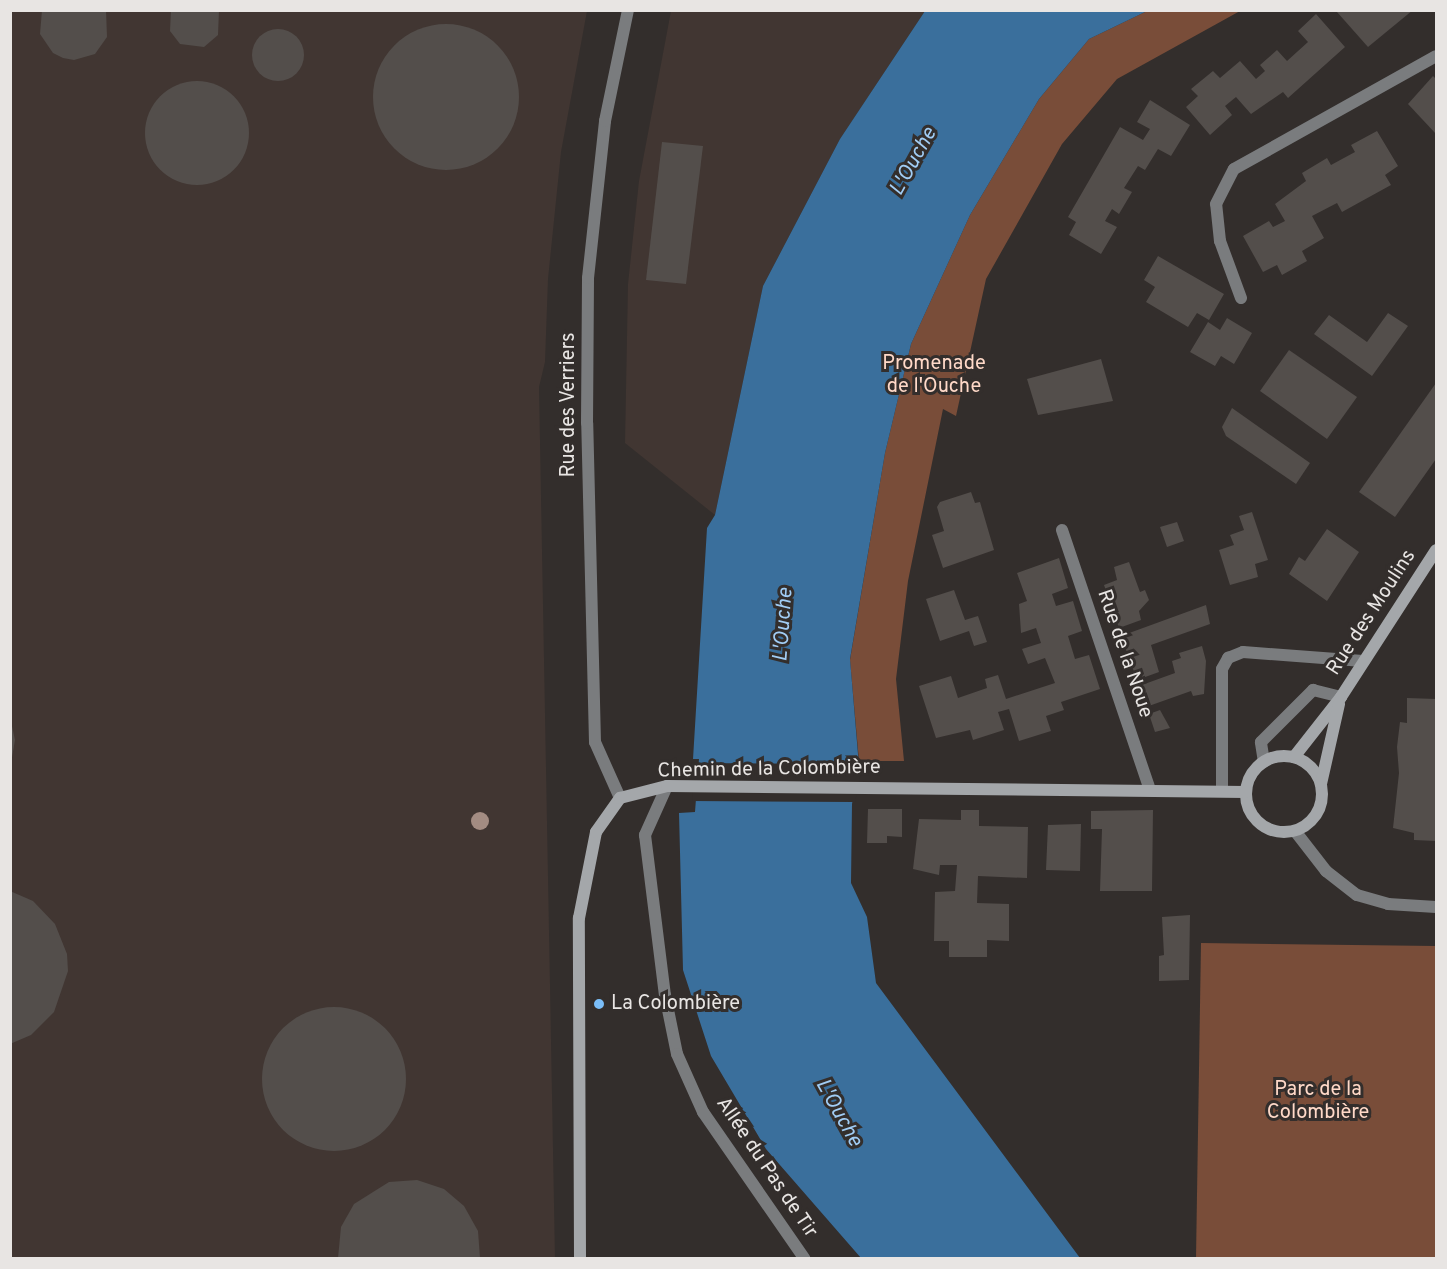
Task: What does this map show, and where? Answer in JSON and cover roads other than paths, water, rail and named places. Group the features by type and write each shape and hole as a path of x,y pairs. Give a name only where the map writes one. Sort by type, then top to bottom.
{"street":[{"name":"Rue des Verriers","path":"620,798 595,742 586,423 588,278 605,121 628,10"},
{"path":"1241,298 1220,241 1216,204 1234,169 1437,56"},
{"name":"Rue de la Noue","path":"1062,530 1150,790"},
{"name":"Rue des Moulins","path":"1294,757 1341,697 1437,550"},
{"path":"1222,791 1222,669 1228,658 1243,652 1363,661"},
{"path":"1264,762 1261,742 1313,690 1341,697"},
{"name":"Rue des Moulins","path":"1321,784 1341,697"},
{"path":"1294,757 1311,767 1321,784 1318,813 1296,831 1275,831 1257,820 1246,792 1251,775 1264,762 1294,757"},
{"name":"Chemin de la Colombière","path":"620,798 667,786 1246,792"},
{"name":"Allée du Pas de Tir","path":"667,786 645,835 665,995 677,1054 703,1112 804,1258"},
{"path":"580,1258 579,918 596,832 620,798"},
{"path":"1296,831 1326,871 1357,895 1388,904 1437,907"}],"water":[{"name":"L'Ouche","path":"925,11 1147,11 1089,39 1039,99 970,215 911,344 885,453 850,659 859,766 852,804 851,883 867,917 876,983 1080,1258 861,1258 766,1149 711,1056 683,970 679,813 695,812 699,759 693,759 707,528 715,515 763,286 840,139"}],"place":[{"name":"La Colombière","path":"599,1004"}],"park label":[{"name":"Promenade de l'Ouche","path":"934,376"},
{"name":"Parc de la Colombière","path":"1318,1102"}]}
